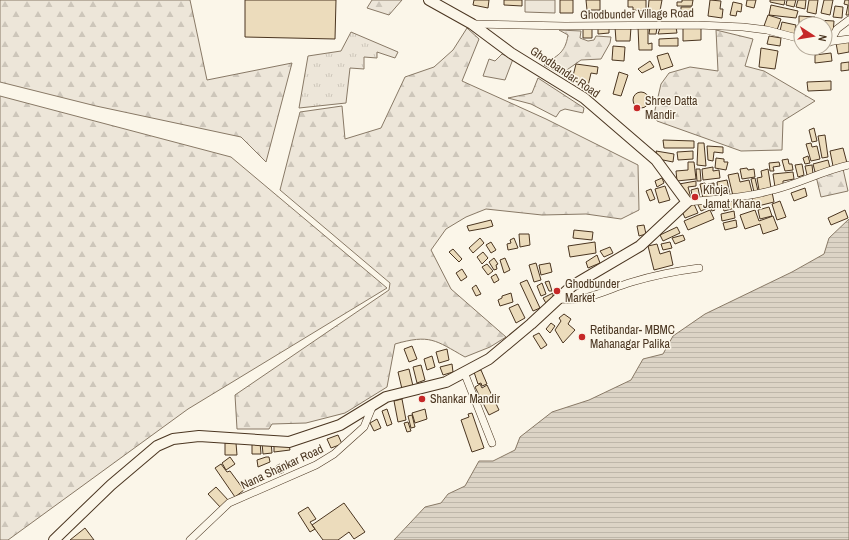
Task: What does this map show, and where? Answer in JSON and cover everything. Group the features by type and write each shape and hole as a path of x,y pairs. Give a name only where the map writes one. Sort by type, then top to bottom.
{"street":[{"name":"Ghodbandar Road","path":"429,0 472,24 511,53 584,98 656,160 687,202"},
{"path":"833,34 837,29 849,20"},
{"name":"Ghodbunder Village Road","path":"472,24 565,26 743,26 793,37"},
{"path":"833,41 849,39"},
{"path":"54,540 111,485 157,446 173,439 199,436 289,442 340,425 386,396 446,382 489,358 532,324 572,286 640,246 687,202 734,198 774,190 830,169 849,165"},
{"path":"558,299 582,300 631,282 668,272 699,268"},
{"path":"464,372 492,443"},
{"name":"Nana Shankar Road","path":"190,540 229,503 316,465 334,454 364,427 373,405"}],"green space":[{"path":"0,0 190,0 207,80 292,63 266,162 241,137 96,106 0,82"},
{"path":"372,0 402,0 389,15 367,8"},
{"path":"525,0 555,0 555,13 525,12"},
{"path":"467,28 479,39 462,81 546,119 638,165 639,210 621,219 586,214 542,215 486,209 466,217 446,229 431,250 451,289 506,337 490,347 465,357 432,340 416,339 395,344 387,387 345,413 306,423 272,424 269,429 237,429 235,395 389,290 390,283 280,190 300,112 342,106 345,139 381,128 405,77 434,67 453,50"},
{"path":"559,30 581,31 580,38 588,41 594,40 596,36 611,37 610,43 601,59 581,60 561,74 544,65 560,53 565,46 568,35"},
{"path":"716,30 753,39 745,66 764,71 815,101 783,121 782,150 741,151 657,121 655,110 661,84 669,73 690,67 718,71"},
{"path":"351,32 398,52 395,58 377,52 377,58 364,57 364,69 350,68 346,103 299,108 308,56 341,51"},
{"path":"502,54 513,59 505,80 483,76 489,59 495,61"},
{"path":"538,78 584,108 583,113 565,109 560,111 556,117 531,104 508,98 532,93"},
{"path":"0,96 231,157 387,288 188,409 8,540 0,540"},
{"path":"843,169 848,191 821,197 816,176"}],"shaded area":[{"path":"849,219 849,540 394,540 425,507 441,503 448,494 465,486 479,461 493,461 515,450 520,437 552,412 589,400 631,380 643,359 663,354 673,336 705,314 792,272 824,254 829,238"}],"building":[{"path":"245,0 336,0 335,39 245,37"},
{"path":"474,0 489,0 488,8 473,5"},
{"path":"504,0 522,0 522,6 504,5"},
{"path":"560,0 573,0 573,13 560,13"},
{"path":"586,0 600,0 600,10 587,10"},
{"path":"628,0 646,0 646,11 633,10 633,7 628,7"},
{"path":"649,0 662,0 659,16 651,15 651,12 648,12"},
{"path":"682,0 693,0 692,6 677,6 677,2 682,2"},
{"path":"710,0 721,1 720,9 723,9 722,18 708,16"},
{"path":"747,0 756,0 754,8 746,6"},
{"path":"770,0 785,0 784,5 770,2"},
{"path":"787,0 796,0 794,7 786,5"},
{"path":"798,0 806,0 805,9 796,7"},
{"path":"809,0 818,0 816,14 807,12"},
{"path":"824,0 833,0 830,15 821,13"},
{"path":"845,0 849,0 849,15 846,15 848,5 844,4"},
{"path":"733,2 742,4 741,12 737,11 736,16 730,15"},
{"path":"771,5 798,11 797,16 793,16 793,18 769,15"},
{"path":"835,6 843,7 842,18 833,17"},
{"path":"681,7 692,7 692,15 681,14"},
{"path":"768,15 781,19 777,30 764,26"},
{"path":"782,22 793,24 793,34 780,31"},
{"path":"598,27 609,27 609,33 598,34"},
{"path":"615,27 631,27 630,41 616,41"},
{"path":"638,27 648,27 648,44 652,43 652,50 639,50"},
{"path":"650,27 657,27 656,34 649,34"},
{"path":"676,27 677,33 658,34 660,28"},
{"path":"583,28 592,28 592,38 583,38"},
{"path":"683,28 701,28 701,40 683,41"},
{"path":"769,36 781,38 780,46 767,44"},
{"path":"678,38 678,46 659,46 659,39"},
{"path":"849,41 849,52 838,54 836,43"},
{"path":"613,46 625,47 624,61 612,60"},
{"path":"761,48 778,51 775,69 759,67"},
{"path":"668,53 673,66 661,70 657,56"},
{"path":"815,56 831,56 832,61 815,63"},
{"path":"650,61 654,67 642,73 638,69"},
{"path":"849,62 849,70 841,71 841,63"},
{"path":"576,64 598,67 597,74 591,73 588,86 572,80"},
{"path":"619,72 628,75 621,96 613,94"},
{"path":"831,81 831,90 808,91 807,82"},
{"path":"638,92 644,92 649,97 647,106 644,108 638,108 633,103 633,97"},
{"path":"814,128 817,141 812,142 809,130"},
{"path":"825,135 828,157 822,158 818,136"},
{"path":"663,140 694,141 694,148 664,148"},
{"path":"698,143 704,143 706,166 697,165"},
{"path":"811,143 812,147 817,146 820,159 811,161 806,144"},
{"path":"707,146 723,147 723,153 714,152 713,161 708,160"},
{"path":"843,148 847,163 833,166 830,151"},
{"path":"656,151 674,154 673,162 658,159"},
{"path":"693,151 693,159 678,160 677,152"},
{"path":"808,156 810,163 805,164 803,158"},
{"path":"716,158 724,159 724,162 728,162 726,170 715,168"},
{"path":"788,159 789,164 792,164 793,170 785,171 782,160"},
{"path":"828,160 830,168 815,172 813,164"},
{"path":"688,162 694,162 696,179 677,181 676,171 688,170"},
{"path":"779,162 780,166 773,167 774,171 770,171 769,163"},
{"path":"802,164 804,175 798,177 795,165"},
{"path":"812,165 813,174 807,175 805,166"},
{"path":"713,167 713,171 719,170 720,178 703,180 702,169"},
{"path":"747,168 748,170 754,169 755,177 742,179 740,169"},
{"path":"696,169 700,169 701,181 697,181"},
{"path":"768,169 771,188 759,190 757,178 762,177 761,171"},
{"path":"793,172 794,179 783,181 783,185 775,187 773,174"},
{"path":"738,173 740,182 749,180 752,192 733,196 728,175"},
{"path":"662,178 664,183 657,187 655,181"},
{"path":"755,178 758,191 754,192 751,179"},
{"path":"727,180 730,195 719,197 717,182"},
{"path":"696,181 696,186 688,187 691,198 686,199 679,184"},
{"path":"705,183 706,190 714,189 715,197 703,198 700,184"},
{"path":"714,183 714,188 709,189 708,184"},
{"path":"665,186 670,200 659,203 655,189"},
{"path":"698,188 700,198 693,200 691,190"},
{"path":"805,188 807,196 794,201 791,193"},
{"path":"651,189 655,199 650,201 646,191"},
{"path":"772,192 774,202 754,207 752,197"},
{"path":"732,199 735,208 724,211 721,202"},
{"path":"711,201 715,210 712,211 710,207 701,211 698,205"},
{"path":"780,201 786,217 777,220 772,204"},
{"path":"694,204 698,213 685,218 681,209"},
{"path":"769,207 772,216 760,219 758,210"},
{"path":"710,210 714,219 688,230 684,221"},
{"path":"755,210 759,221 773,216 778,229 763,234 760,224 745,229 740,215"},
{"path":"845,210 848,218 831,225 828,218"},
{"path":"734,211 735,218 722,221 721,214"},
{"path":"491,220 493,226 486,228 469,231 467,226"},
{"path":"736,220 737,227 725,230 723,223"},
{"path":"644,225 646,234 639,236 637,226"},
{"path":"677,227 680,233 663,241 660,235"},
{"path":"574,230 593,232 592,240 573,238"},
{"path":"519,234 529,234 530,245 520,247"},
{"path":"683,235 685,240 675,244 672,238"},
{"path":"480,238 484,243 473,253 469,248"},
{"path":"514,238 518,248 508,250 507,244 511,243 510,240"},
{"path":"491,242 496,250 491,253 486,245"},
{"path":"595,242 596,253 570,257 568,246"},
{"path":"670,242 672,248 663,250 661,244"},
{"path":"657,244 660,254 670,251 673,265 654,270 648,246"},
{"path":"610,247 613,253 604,257 600,251"},
{"path":"453,249 462,259 459,262 449,252"},
{"path":"483,252 488,258 482,264 477,257"},
{"path":"597,255 600,263 588,268 586,262"},
{"path":"494,258 498,264 496,265 497,269 494,270 489,262"},
{"path":"505,258 510,270 504,273 500,260"},
{"path":"536,263 541,280 534,282 529,265"},
{"path":"550,263 552,272 541,275 539,265"},
{"path":"487,264 493,271 488,275 482,267"},
{"path":"462,269 467,277 461,281 456,273"},
{"path":"496,274 499,280 494,283 491,277"},
{"path":"527,280 540,308 533,311 520,283"},
{"path":"549,281 552,291 549,291 545,282"},
{"path":"542,283 546,294 541,296 537,286"},
{"path":"476,285 481,294 476,296 472,288"},
{"path":"511,293 513,302 500,306 498,300 502,298 502,296"},
{"path":"553,293 553,297 547,305 543,298"},
{"path":"518,304 525,318 516,323 509,308"},
{"path":"564,314 571,319 568,324 575,330 563,343 555,330 561,321 559,318"},
{"path":"551,323 555,326 550,333 546,329"},
{"path":"539,333 547,345 541,349 533,336"},
{"path":"412,346 417,359 409,362 404,349"},
{"path":"447,349 449,360 439,363 436,352"},
{"path":"432,356 435,367 427,370 424,359"},
{"path":"452,364 453,372 443,375 440,367"},
{"path":"421,365 425,380 417,383 413,367"},
{"path":"409,369 413,386 402,389 398,372"},
{"path":"481,370 487,384 482,386 481,383 478,384 474,372"},
{"path":"480,384 482,388 487,385 499,410 489,415 475,387"},
{"path":"402,399 406,420 398,422 394,401"},
{"path":"387,409 392,424 387,426 382,411"},
{"path":"425,409 427,419 415,423 412,413"},
{"path":"472,413 484,448 472,452 461,420 469,417 468,414"},
{"path":"412,415 415,427 411,428 408,416"},
{"path":"377,419 381,428 374,431 370,423"},
{"path":"408,422 411,431 407,432 404,423"},
{"path":"338,435 342,444 331,448 327,439"},
{"path":"252,442 260,442 261,454 252,454"},
{"path":"271,442 272,453 263,454 262,443"},
{"path":"225,443 236,443 237,455 225,455"},
{"path":"289,445 290,450 274,452 274,446"},
{"path":"230,457 235,464 226,470 222,463"},
{"path":"269,457 270,462 258,467 257,460"},
{"path":"221,464 227,472 230,471 244,490 235,497 215,468"},
{"path":"280,464 284,472 279,474 276,466"},
{"path":"216,487 229,501 221,508 208,494"},
{"path":"344,503 365,532 354,539 349,532 338,540 323,540 312,525"},
{"path":"308,507 316,519 310,522 315,529 310,532 298,513"},
{"path":"85,528 94,540 70,540"}],"place":[{"name":"Shree Datta Mandir","path":"637,108"},
{"name":"Khoja Jamat Khana","path":"695,197"},
{"name":"Ghodbunder Market","path":"557,291"},
{"name":"Retibandar- MBMC Mahanagar Palika","path":"582,337"},
{"name":"Shankar Mandir","path":"422,399"}]}
